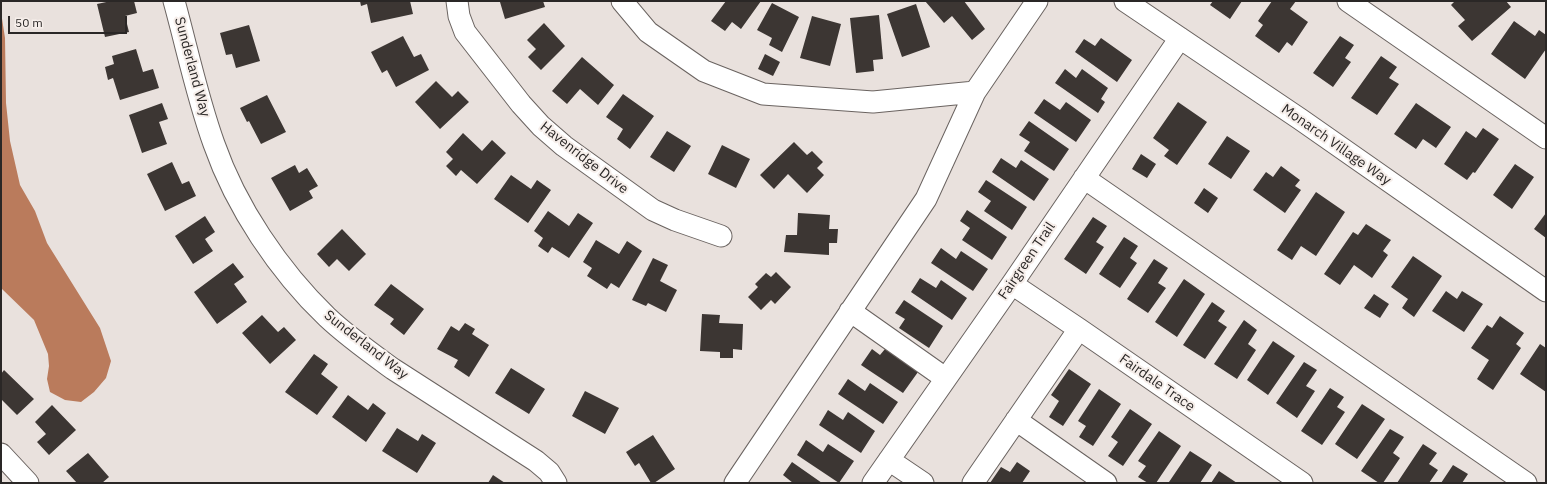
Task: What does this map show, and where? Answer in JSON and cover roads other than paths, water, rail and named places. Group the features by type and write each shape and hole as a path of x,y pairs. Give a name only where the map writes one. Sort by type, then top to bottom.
{"street":[{"name":"Sunderland Way","path":"174,1 207,124 219,157 231,183 256,229 301,289 340,328 378,358 536,461 549,472 556,483"},
{"name":"Havenridge Drive","path":"456,1 459,16 465,32 521,104 541,126 564,146 653,210 675,220 721,236"},
{"path":"622,1 648,32 704,71 763,94 873,102 975,92"},
{"path":"736,483 926,199 975,92 1037,1"},
{"name":"Monarch Village Way","path":"1125,1 1293,114 1546,290"},
{"path":"1348,1 1546,138"},
{"name":"Fairgreen Trail","path":"872,483 1012,284 1180,38"},
{"path":"1084,178 1526,483"},
{"name":"Fairdale Trace","path":"1012,284 1302,483"},
{"path":"850,312 945,378"},
{"path":"973,483 1079,329"},
{"path":"1016,420 1106,483"},
{"path":"1,454 28,483"},
{"path":"889,460 923,483"}]}
